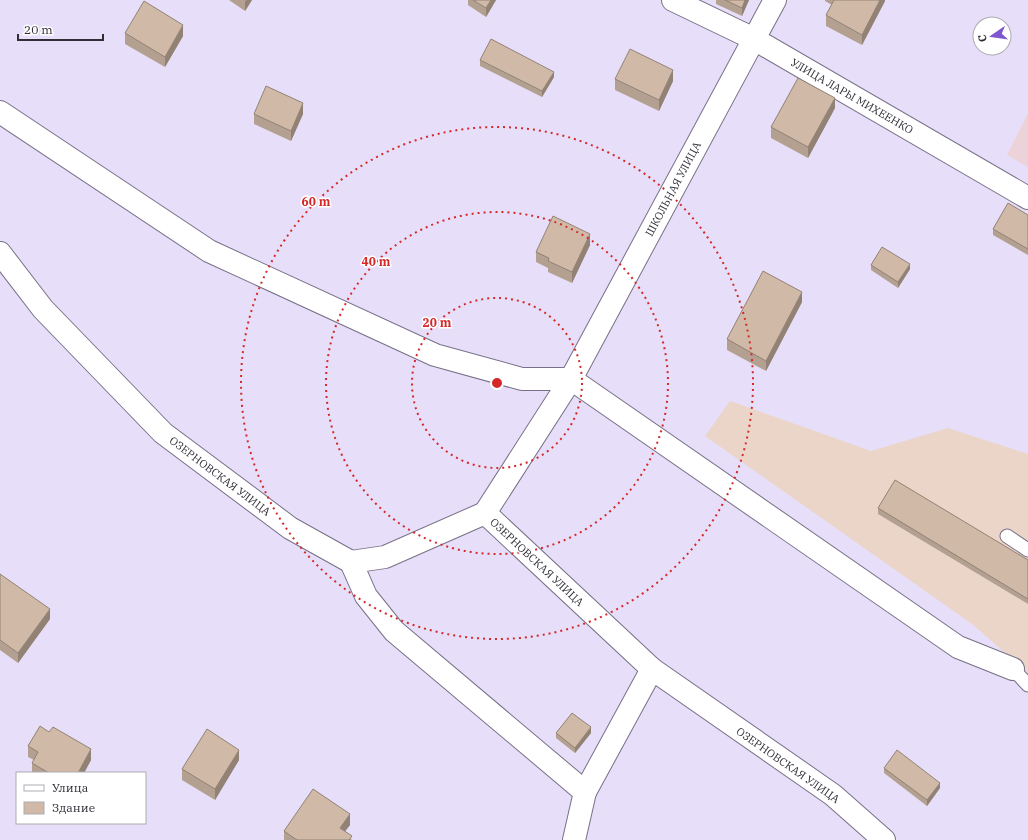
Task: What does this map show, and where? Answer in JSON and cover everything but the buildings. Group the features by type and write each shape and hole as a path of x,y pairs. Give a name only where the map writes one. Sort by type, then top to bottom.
{"street":[{"name":"УЛИЦА ЛАРЫ МИХЕЕНКО","path":"673,0 754,39 1028,198"},
{"name":"ШКОЛЬНАЯ УЛИЦА","path":"485,513 571,378 775,0"},
{"path":"0,112 9,124 209,251 427,352 522,379 571,378 958,647 1013,669"},
{"name":"ОЗЕРНОВСКАЯ УЛИЦА","path":"0,254 43,309 163,433 290,528 351,562 385,557 485,513 652,669 833,795 884,840"},
{"path":"351,562 366,596 394,631 585,792"},
{"path":"574,840 585,792 652,669"}],"lane":[{"path":"1007,536 1028,550"},
{"path":"1013,669 1028,685"}],"shaded area":[{"path":"1028,113 1028,167 1007,155"},
{"path":"730,401 871,451 948,428 1028,454 1028,673 972,624 705,436"}]}
